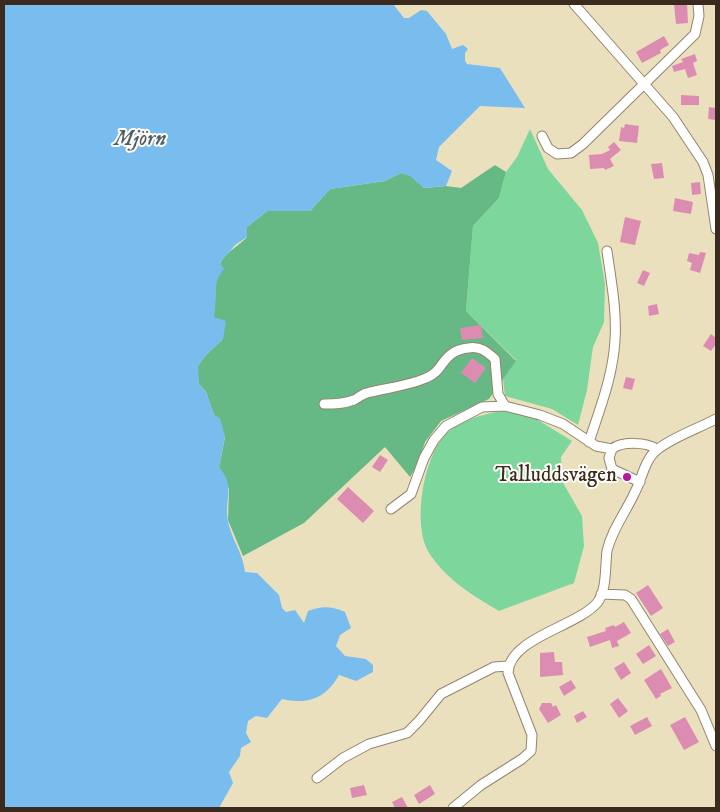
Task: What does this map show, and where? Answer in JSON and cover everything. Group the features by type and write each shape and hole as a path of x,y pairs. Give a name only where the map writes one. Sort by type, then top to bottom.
{"street":[{"path":"574,4 673,117 712,174 716,229"},
{"path":"542,136 552,152 561,155 571,153 696,34 699,16 698,4"},
{"path":"589,442 608,384 615,340 613,299 607,251"},
{"path":"324,404 344,404 366,393 381,392 432,376 451,353 456,350 476,347 483,349 495,359 498,394 505,406"},
{"path":"391,510 411,494 424,458 434,440 446,426 482,408 505,406 550,418 589,442 612,449"},
{"path":"453,808 473,794 481,785 522,759 531,751 532,735 510,681 508,666 513,656 589,610 598,601 601,594 610,540 649,461 657,450 716,419"},
{"path":"640,482 612,469 609,458 612,449 616,446 638,444 650,446 657,450"},
{"path":"601,594 625,595 631,599 701,710 716,746"},
{"path":"317,778 343,758 369,744 407,733 441,694 494,667 508,666"}],"green space":[{"path":"530,129 548,169 582,210 598,243 605,284 604,322 593,347 587,390 578,425 552,409 505,396 503,379 516,360 466,311 473,226 499,198 506,172 517,157"},
{"path":"495,165 506,172 499,198 473,226 466,311 516,361 489,399 441,421 425,442 417,465 410,477 385,447 304,523 243,556 228,520 229,489 219,467 225,437 214,415 206,392 199,384 198,377 198,366 205,356 223,339 219,320 213,317 218,268 221,262 227,254 247,237 247,227 267,211 310,211 330,189 385,181 401,173 410,175 424,188 446,186 461,188"},
{"path":"503,411 533,417 572,441 561,457 562,481 582,516 584,546 574,583 499,611 461,586 436,563 424,541 421,526 421,510 422,493 430,460 444,436 464,422 479,416"}],"water":[{"name":"Mjörn","path":"4,4 393,4 404,18 409,18 421,10 427,11 446,34 452,49 463,45 468,49 465,53 467,64 500,68 525,108 480,106 439,147 436,160 452,171 446,186 424,188 410,176 401,173 385,181 330,189 310,211 267,211 247,227 247,237 235,245 220,263 224,269 216,286 214,317 226,321 223,339 205,356 198,366 199,384 206,392 214,415 220,418 225,437 219,467 227,481 228,521 242,558 245,572 257,573 279,595 282,608 286,612 295,610 304,623 308,611 313,609 331,608 345,612 351,628 340,635 336,646 345,656 366,659 373,665 373,672 356,681 339,675 328,689 316,698 300,701 282,699 267,718 256,716 248,721 246,733 251,742 241,748 240,756 229,772 233,783 219,808 4,808"}],"building":[{"path":"674,4 687,4 688,23 676,24"},
{"path":"664,36 669,45 660,50 661,53 642,63 636,52"},
{"path":"695,54 697,61 693,63 697,75 688,78 685,69 674,72 672,66 683,62 681,59"},
{"path":"681,95 699,96 699,105 681,105"},
{"path":"709,107 716,108 716,120 708,119"},
{"path":"625,124 639,126 637,143 619,141 621,127 624,128"},
{"path":"614,142 621,150 610,159 614,166 605,170 604,168 590,169 589,155 602,154 610,150 608,147"},
{"path":"662,163 664,178 654,179 651,164"},
{"path":"700,182 701,194 692,195 691,183"},
{"path":"675,198 693,202 691,214 673,211"},
{"path":"625,217 641,221 635,245 620,242"},
{"path":"700,252 706,253 700,273 690,270 692,263 687,261 689,253 699,255"},
{"path":"643,270 650,273 644,286 637,283"},
{"path":"657,304 659,314 649,316 648,306"},
{"path":"481,325 483,338 462,340 460,328"},
{"path":"711,334 716,338 716,344 711,351 703,346"},
{"path":"472,358 486,368 475,383 461,373"},
{"path":"626,377 635,379 632,390 623,388"},
{"path":"380,455 388,460 380,472 372,467"},
{"path":"348,487 374,511 363,523 337,499"},
{"path":"648,585 663,608 651,616 636,593"},
{"path":"624,622 631,633 617,641 619,646 612,648 610,640 590,647 587,637 606,631 605,628 614,625 615,627"},
{"path":"668,629 675,642 668,646 660,634"},
{"path":"649,645 656,656 643,664 636,654"},
{"path":"554,652 555,662 562,662 563,675 540,677 540,653"},
{"path":"624,662 631,673 621,680 614,668"},
{"path":"661,669 672,688 660,694 661,696 656,699 644,680"},
{"path":"571,680 576,688 564,696 559,687"},
{"path":"618,698 628,711 619,718 610,704"},
{"path":"542,703 551,703 553,707 556,705 561,715 548,723 539,709"},
{"path":"583,711 587,717 577,723 574,716"},
{"path":"647,717 652,726 635,735 630,726"},
{"path":"685,717 699,742 684,750 670,725"},
{"path":"364,785 367,795 352,798 350,788"},
{"path":"430,785 435,794 419,804 414,795"},
{"path":"402,797 408,808 395,808 392,802"}],"place":[{"name":"Talluddsvägen","path":"627,477"}]}
